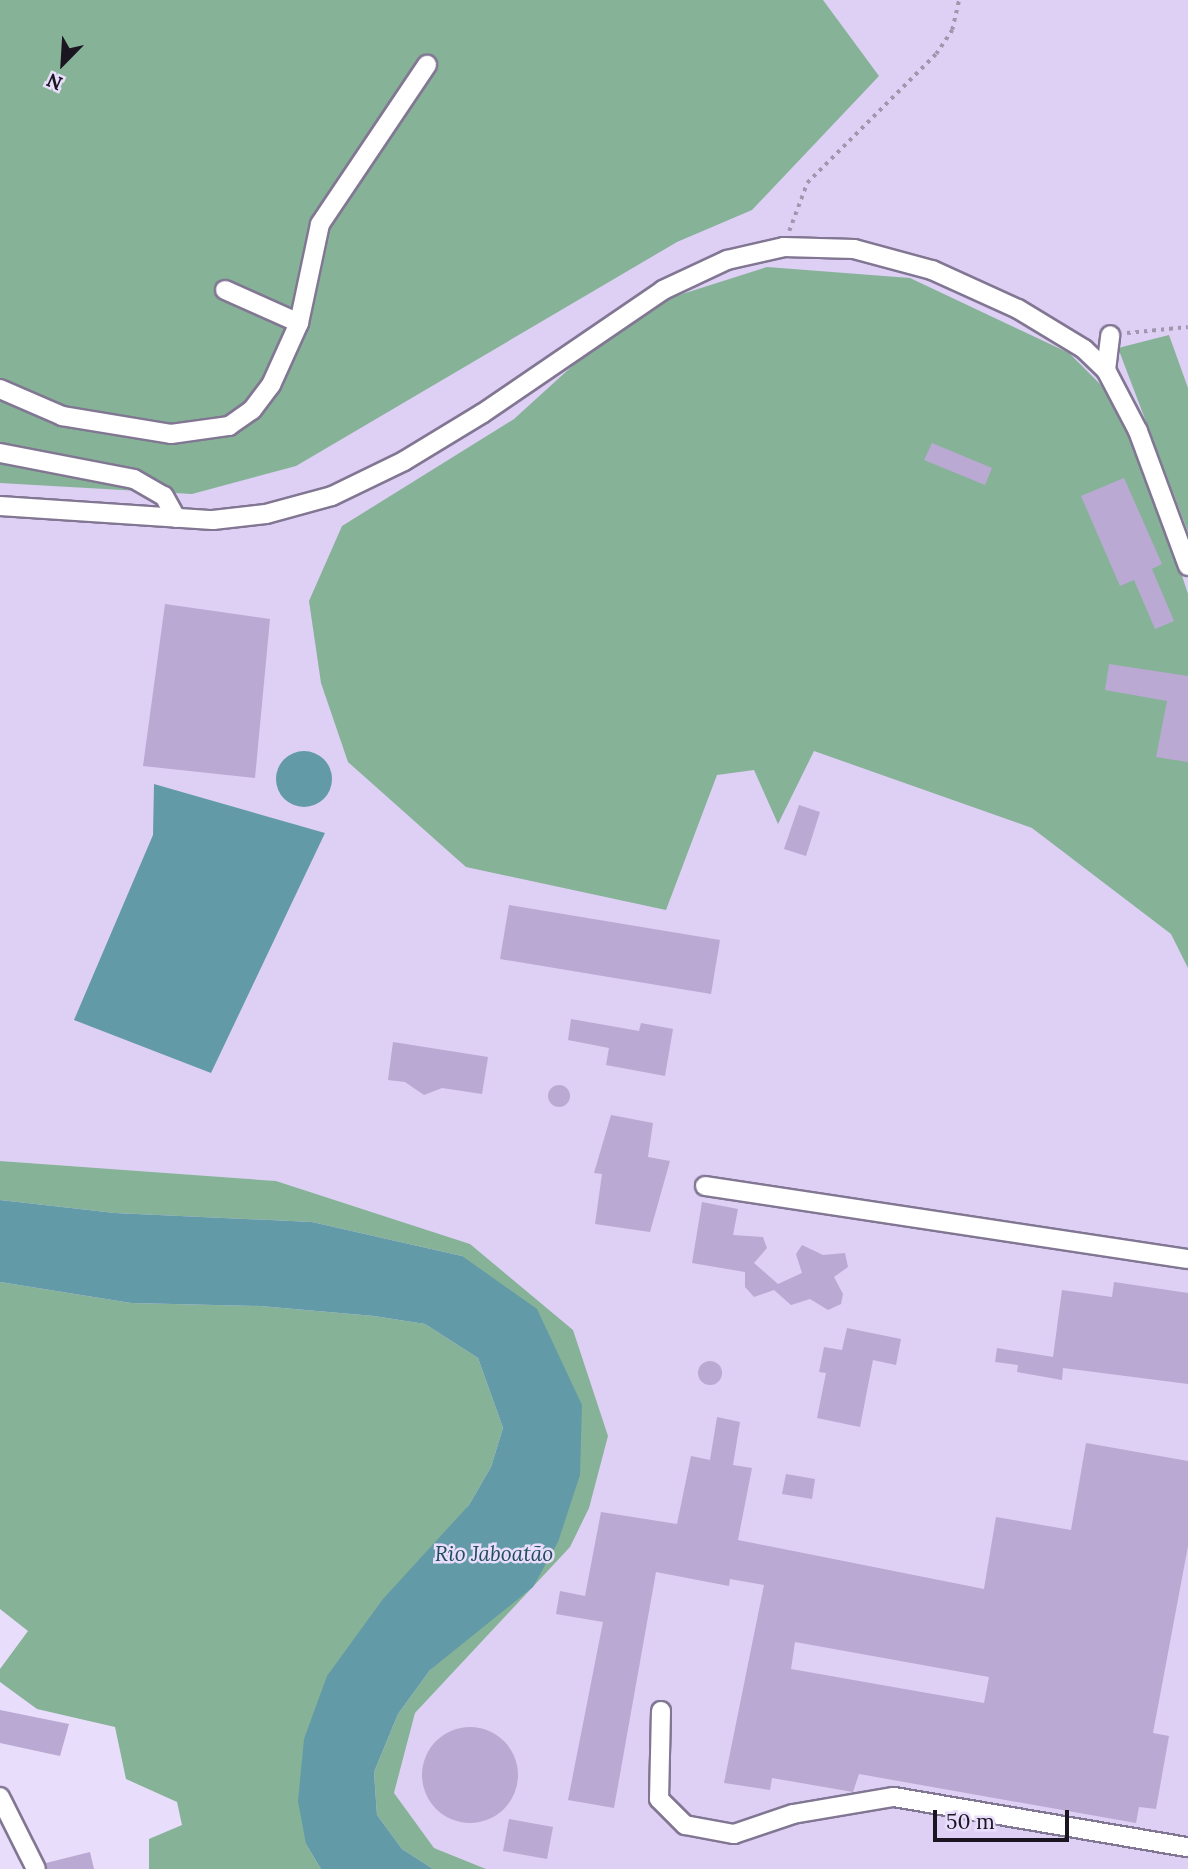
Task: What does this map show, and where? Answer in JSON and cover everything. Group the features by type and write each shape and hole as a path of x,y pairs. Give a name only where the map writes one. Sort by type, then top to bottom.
{"street":[{"path":"0,390 35,407 100,425 197,434 229,426 252,410 271,385 299,323 320,225 427,65"},
{"path":"0,506 176,518 266,514 332,496 404,461 483,413 663,290 727,260 784,247 854,249 932,270 1073,339 1106,370 1138,431 1188,566"},
{"path":"225,290 299,323"},
{"path":"1106,370 1110,335"},
{"path":"0,453 134,479 158,491 176,518"},
{"path":"705,1185 1188,1259"},
{"path":"661,1711 659,1798 685,1825 734,1835 793,1814 894,1797 1188,1847"},
{"path":"0,1797 36,1869"}],"path":[{"path":"784,247 807,183 936,54 951,30 959,0"},
{"path":"1110,335 1188,327"}],"shaded area":[{"path":"0,0 1188,0 1188,1869 486,1869 434,1848 394,1794 415,1713 570,1547 470,1244 276,1181 0,1161"},
{"path":"0,0 823,0 879,76 752,210 677,242 296,466 192,494 0,483"},
{"path":"767,267 910,278 1069,353 1129,413 1188,594 1188,968 1171,934 1032,828 814,751 778,824 754,770 717,775 666,910 466,867 348,762 321,683 309,601 342,526 514,419 635,309"},
{"path":"1169,335 1188,388 1188,532 1118,348"},
{"path":"0,1161 276,1181 470,1244 573,1330 608,1436 589,1508 570,1547 415,1713 394,1793 434,1848 486,1869 433,1869 402,1849 377,1815 374,1772 398,1714 430,1670 558,1542 462,1256 312,1222 115,1213 0,1200"},
{"path":"0,1282 131,1303 260,1306 374,1316 425,1324 478,1358 503,1428 491,1467 469,1505 433,1550 306,1844 321,1869 149,1869 149,1839 182,1825 177,1802 126,1779 115,1727 37,1709 0,1682 0,1669 28,1631 0,1609"}],"water":[{"path":"304,751 324,759 332,779 324,799 304,807 284,799 276,779 284,759"},
{"path":"154,784 325,833 211,1073 74,1020 153,835"},
{"name":"Rio Jaboatão","path":"0,1200 115,1213 312,1222 462,1256 537,1309 582,1405 580,1475 558,1542 533,1587 430,1670 398,1714 374,1772 377,1815 402,1849 433,1869 321,1869 306,1844 298,1801 304,1739 327,1676 383,1599 469,1505 491,1467 503,1428 478,1358 425,1324 374,1316 260,1306 131,1303 0,1282"}],"building":[{"path":"932,443 992,468 985,485 924,460"},
{"path":"1124,478 1162,564 1152,569 1174,621 1155,629 1134,580 1120,586 1081,496"},
{"path":"165,604 270,619 255,778 143,766"},
{"path":"1109,664 1188,676 1188,762 1156,757 1167,701 1105,690"},
{"path":"799,805 820,812 806,856 784,849"},
{"path":"509,905 720,940 711,994 500,959"},
{"path":"571,1019 639,1031 641,1023 673,1029 665,1076 606,1065 609,1048 568,1040"},
{"path":"393,1042 488,1057 482,1094 442,1088 424,1095 405,1082 388,1080"},
{"path":"555,1085 563,1085 570,1092 570,1100 563,1107 555,1107 548,1100 548,1092"},
{"path":"611,1115 653,1123 648,1157 670,1161 650,1232 595,1224 602,1174 594,1173"},
{"path":"702,1202 738,1209 733,1235 763,1237 767,1248 754,1263 778,1284 802,1273 796,1254 802,1245 823,1255 845,1253 848,1267 834,1277 843,1294 841,1304 828,1310 810,1299 791,1305 774,1290 754,1297 745,1287 745,1272 692,1263"},
{"path":"1114,1282 1188,1293 1188,1384 1063,1368 1062,1380 1017,1372 1018,1365 995,1362 997,1348 1053,1357 1062,1290 1112,1297"},
{"path":"847,1328 901,1339 896,1365 873,1360 860,1427 817,1418 826,1373 819,1372 824,1347 842,1350"},
{"path":"710,1361 718,1365 722,1373 718,1381 710,1385 702,1381 698,1373 702,1365"},
{"path":"717,1417 740,1422 733,1465 752,1468 738,1540 984,1589 996,1517 1071,1530 1086,1443 1188,1461 1188,1546 1153,1733 1169,1736 1156,1809 1139,1807 1136,1823 859,1774 853,1792 772,1778 770,1790 724,1783 764,1585 730,1579 729,1586 656,1572 614,1808 568,1800 603,1622 556,1614 560,1591 585,1596 601,1512 677,1524 691,1456 710,1460","holes":["795,1642 989,1677 984,1703 791,1669"]},
{"path":"786,1474 815,1479 812,1499 782,1494"},
{"path":"0,1710 69,1724 60,1756 0,1743"},
{"path":"470,1727 488,1731 504,1741 514,1757 518,1775 514,1793 504,1809 488,1819 470,1823 452,1819 436,1809 426,1793 422,1775 426,1757 436,1741 452,1731"},
{"path":"509,1819 553,1827 547,1859 503,1851"},
{"path":"90,1852 94,1869 47,1869 46,1863"}]}
